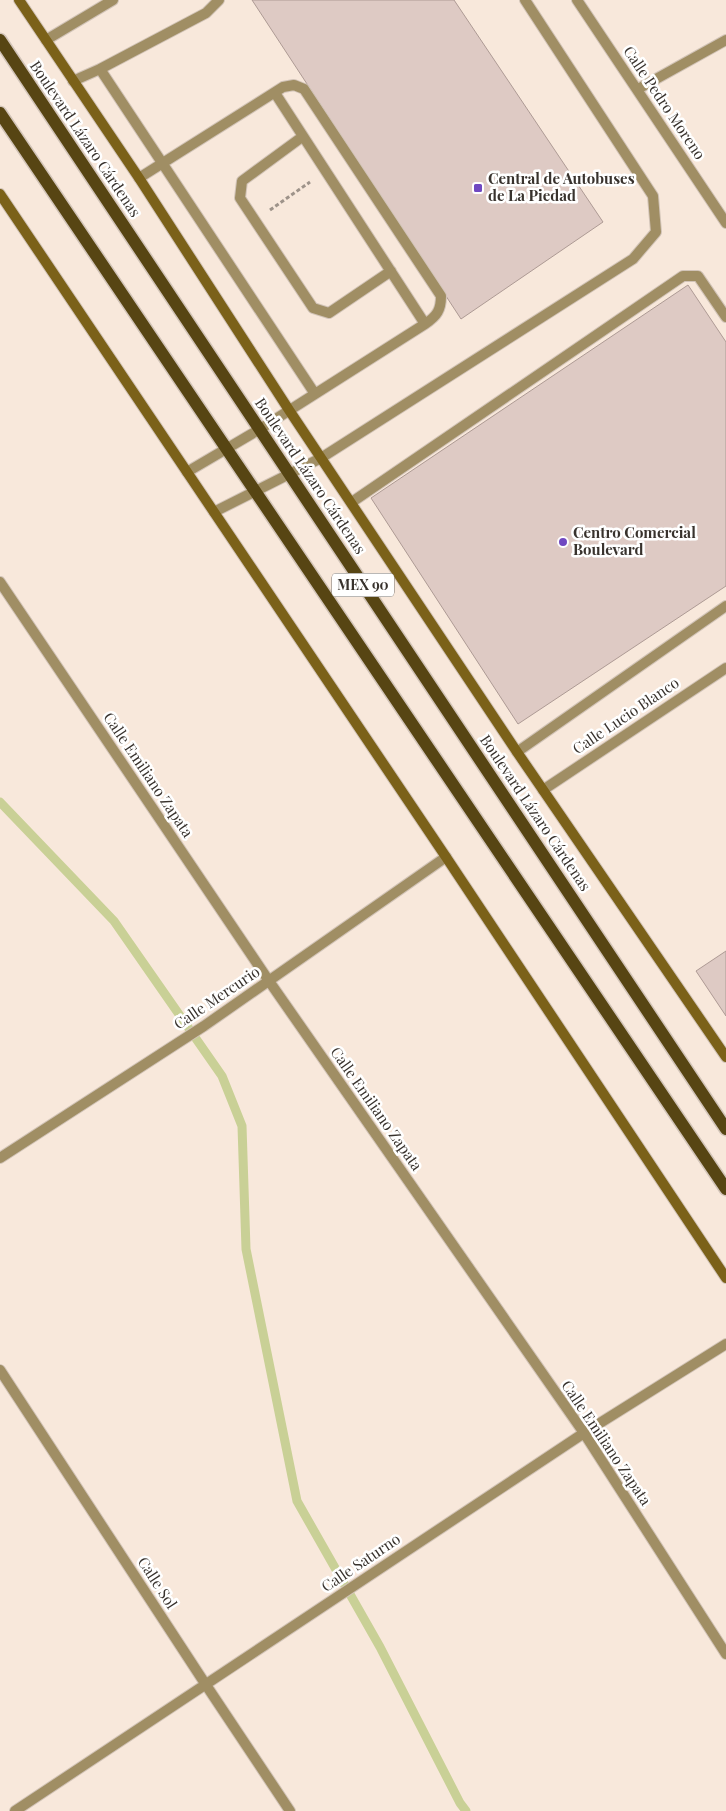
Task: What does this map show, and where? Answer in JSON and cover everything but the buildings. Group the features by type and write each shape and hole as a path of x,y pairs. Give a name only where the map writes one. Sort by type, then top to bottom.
{"main road":[{"name":"Boulevard Lázaro Cárdenas","path":"0,40 726,1129"},
{"name":"MEX 90","path":"0,114 726,1189"}],"street":[{"path":"19,0 139,178 289,410 517,752 726,1057"},
{"path":"46,40 113,0"},
{"path":"73,81 100,69 206,13 219,0"},
{"path":"214,512 321,458 633,259 656,232 653,196 525,0"},
{"name":"Calle Pedro Moreno","path":"577,0 726,223"},
{"path":"638,89 726,40"},
{"path":"100,69 315,394"},
{"path":"139,178 283,87 294,85 304,89 441,296 441,307 436,316 425,324 260,429 187,472"},
{"path":"275,93 302,138 326,171 425,324"},
{"path":"302,138 242,181 240,198 313,308 329,313 391,271"},
{"path":"0,194 446,857 726,1278"},
{"path":"352,502 683,276 698,276 726,317"},
{"name":"Calle Emiliano Zapata","path":"0,582 269,981 584,1433 726,1654"},
{"path":"517,752 726,606"},
{"name":"Calle Lucio Blanco","path":"544,790 726,668"},
{"name":"Calle Mercurio","path":"0,1158 204,1026 446,857"},
{"name":"Calle Saturno","path":"15,1811 206,1686 584,1433 726,1344"},
{"name":"Calle Sol","path":"0,1370 206,1686 290,1811"}],"path":[{"path":"255,220 326,171"}],"waterway":[{"path":"0,802 114,921 222,1076 242,1126 246,1249 297,1501 380,1647 460,1803 466,1811"}],"place":[{"name":"Central de Autobuses de La Piedad","path":"478,188"},
{"name":"Centro Comercial Boulevard","path":"563,542"}]}
